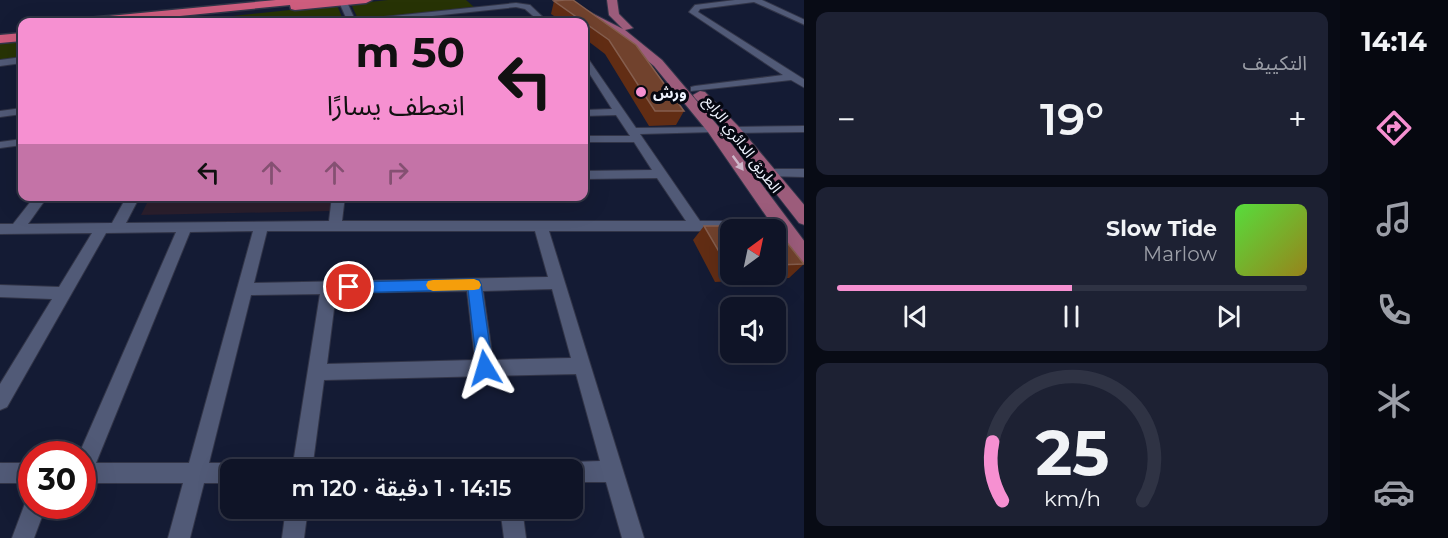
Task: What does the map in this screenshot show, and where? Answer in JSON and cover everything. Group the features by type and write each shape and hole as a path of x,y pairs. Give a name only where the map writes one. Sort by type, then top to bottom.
{"highway":[{"path":"128,18 310,0"},
{"path":"189,18 366,0"},
{"path":"0,31 18,29"},
{"path":"0,39 18,37"}],"main road":[{"name":"الطريق الدائري الرابع","path":"558,0 620,26 694,89 734,130 804,219"},
{"path":"604,5 612,10 620,26"},
{"name":"الطريق الدائري الرابع","path":"620,26 667,73 779,219"},
{"name":"الطريق الدائري الرابع","path":"786,229 804,257"}],"street":[{"path":"804,23 754,0 698,7 693,12 804,85"},
{"path":"343,2 350,18"},
{"path":"410,18 474,13 522,6 538,18"},
{"path":"439,14 442,18"},
{"path":"0,63 18,61"},
{"path":"588,69 620,112 696,226"},
{"path":"694,89 792,77"},
{"path":"0,114 18,112"},
{"path":"588,113 620,112"},
{"path":"588,139 712,129"},
{"path":"734,130 804,129"},
{"path":"0,145 18,143"},
{"path":"770,173 804,173"},
{"path":"588,175 660,174"},
{"path":"17,229 38,201"},
{"path":"0,401 64,293 130,201"},
{"path":"335,226 338,201"},
{"path":"0,229 261,226 720,226"},
{"path":"179,538 261,226"},
{"path":"541,226 633,538"},
{"path":"95,441 185,228"},
{"path":"244,289 557,283"},
{"path":"474,284 485,368"},
{"path":"304,459 329,288"},
{"path":"0,291 64,293"},
{"path":"316,372 582,366"},
{"path":"583,472 613,471"},
{"path":"96,472 220,473"},
{"path":"0,473 18,473"},
{"path":"23,538 30,519"},
{"path":"293,538 296,519"},
{"path":"512,519 515,538"}],"shaded area":[{"path":"148,201 333,201 332,211 141,215"}],"green space":[{"path":"388,0 466,0 474,7 384,18 358,18 351,4"},
{"path":"337,5 342,18 214,18"},
{"path":"18,40 18,58 0,60 0,42"}],"building":[{"path":"573,0 636,45 684,111 655,111 609,40 588,25 588,18 578,18 554,1"},
{"path":"704,226 720,226 720,253"},
{"path":"786,241 804,264 786,265"}],"slow traffic":[{"path":"433,285 474,285"}],"place":[{"name":"ورش","path":"641,92"}],"route":[{"path":"349,287 474,284 485,368"}]}
